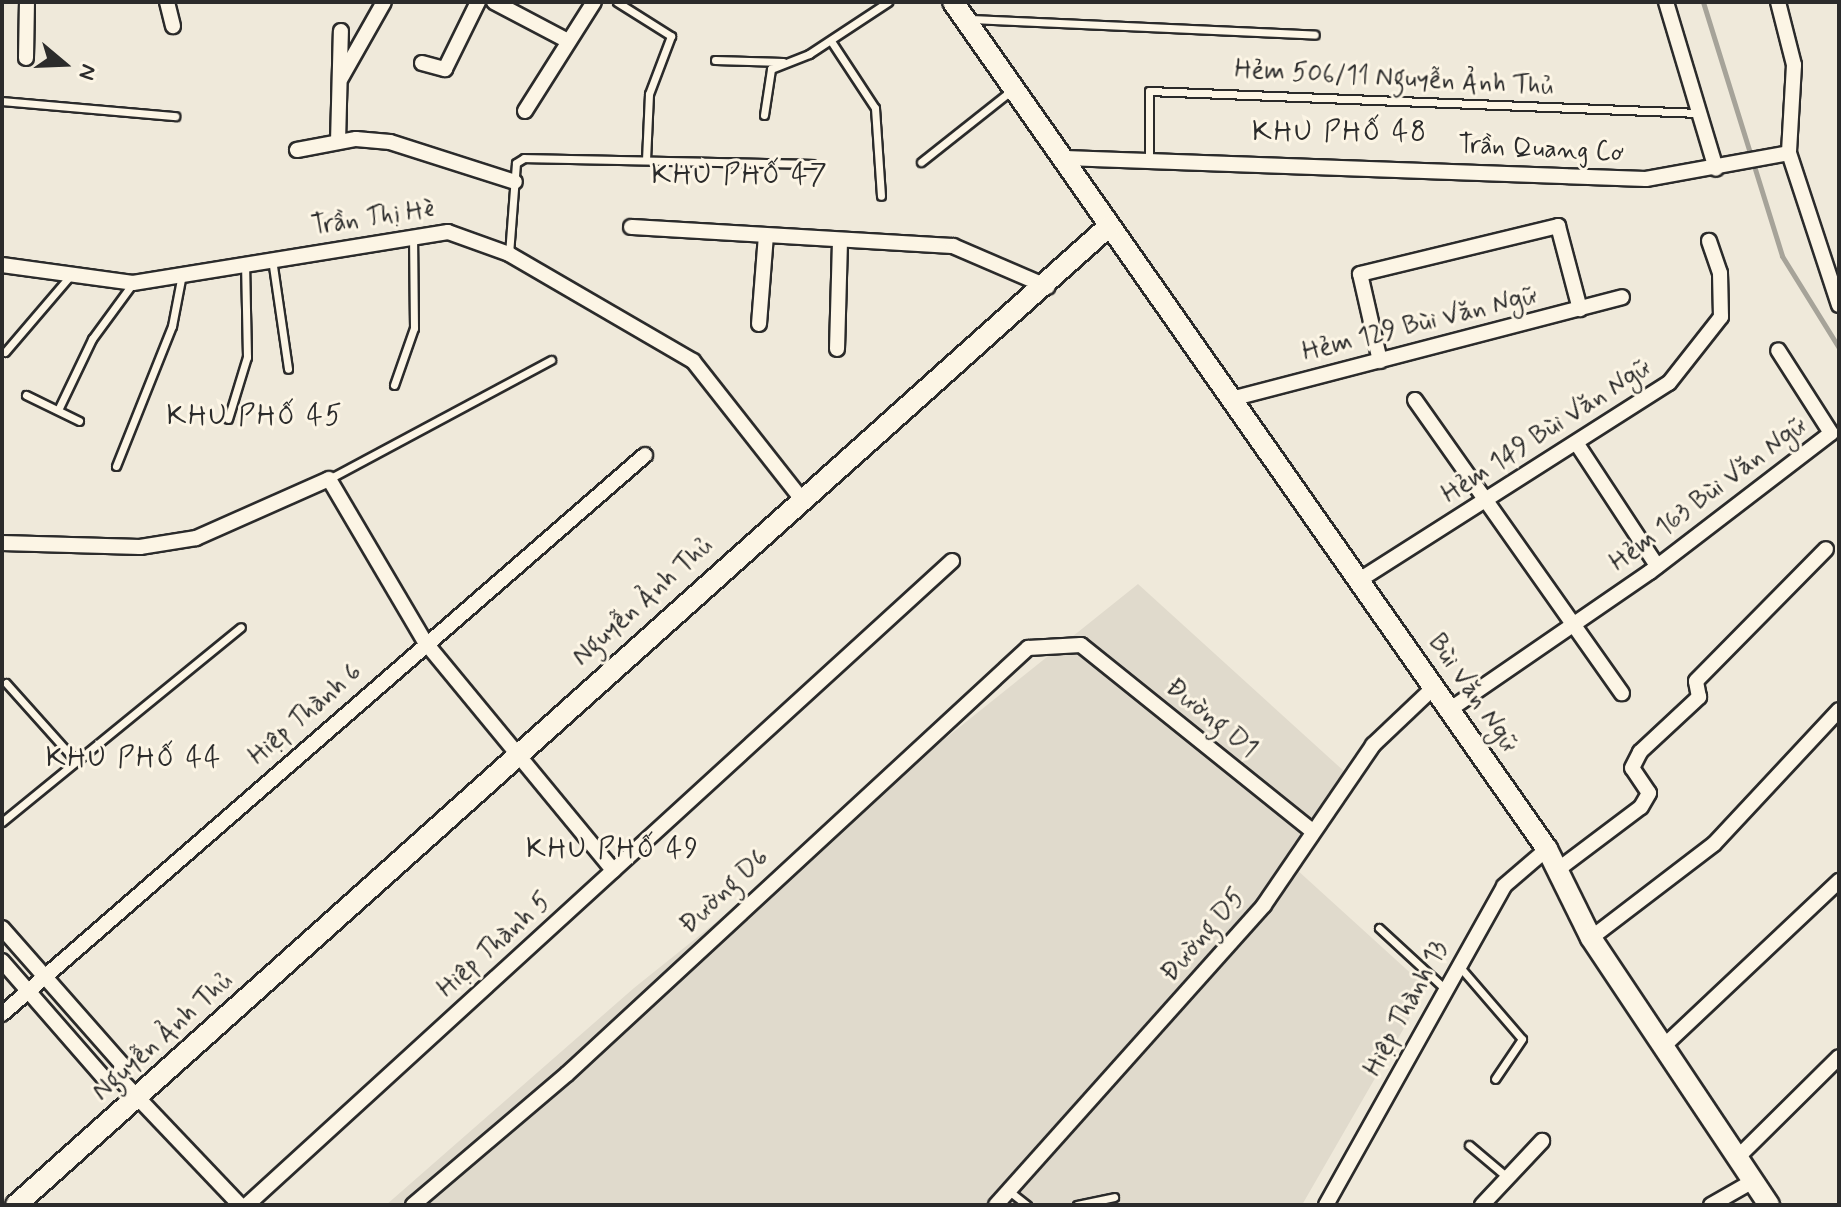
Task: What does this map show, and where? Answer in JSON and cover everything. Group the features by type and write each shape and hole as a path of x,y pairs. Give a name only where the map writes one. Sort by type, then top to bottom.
{"main road":[{"path":"953,2 1065,158 1108,227"},
{"name":"Nguyễn Ảnh Thủ","path":"16,1205 513,753 800,497 1048,287 1108,227"},
{"name":"Bùi Văn Ngữ","path":"1108,227 1361,579 1433,688 1452,708 1560,868 1591,938 1666,1044 1740,1155 1769,1205"}],"street":[{"path":"26,58 27,2"},
{"path":"167,2 173,26"},
{"path":"340,79 384,2"},
{"path":"422,63 445,69 478,2"},
{"path":"494,2 568,41"},
{"path":"525,111 594,2"},
{"path":"1666,2 1701,114 1722,167"},
{"path":"1778,2 1794,65 1784,154 1839,305"},
{"path":"338,142 341,31"},
{"path":"297,150 338,142 390,142 515,182"},
{"name":"Trần Quang Cơ","path":"1065,158 1149,156 1646,179 1784,154"},
{"path":"1380,361 1360,274 1558,226 1580,309"},
{"path":"631,227 953,246 1048,287"},
{"name":"Trần Thị Hè","path":"2,265 133,283 245,260 448,232 509,254 693,361 800,497"},
{"path":"759,324 766,236"},
{"path":"837,349 840,240"},
{"name":"Hẻm 149 Bùi Văn Ngữ","path":"1361,579 1669,383 1721,317 1721,293 1709,241"},
{"name":"Hẻm 129 Bùi Văn Ngữ","path":"1231,399 1622,297"},
{"name":"Hẻm 163 Bùi Văn Ngữ","path":"1452,708 1657,566 1831,433 1778,350"},
{"path":"1415,400 1483,503 1622,693"},
{"path":"1577,444 1657,566"},
{"name":"Hiệp Thành 6","path":"2,1014 425,642 645,455"},
{"path":"2,543 140,547 196,538 329,479 425,642 513,753 613,870"},
{"path":"1560,868 1641,807 1649,793 1632,768 1640,752 1699,697 1696,681 1826,549"},
{"name":"Hiệp Thành 5","path":"247,1205 952,561"},
{"name":"Đường D1","path":"1081,645 1310,829"},
{"name":"Đường D6","path":"413,1205 567,1074 1028,648 1081,645"},
{"name":"Đường D5","path":"996,1205 1264,905 1310,829 1373,745 1433,688"},
{"path":"1591,938 1714,844 1839,710"},
{"name":"Hiệp Thành 13","path":"1326,1205 1457,964 1504,886 1547,849"},
{"path":"1666,1044 1839,881"},
{"path":"2,928 122,1064 119,1078"},
{"path":"2,961 105,1079 119,1078"},
{"path":"1740,1155 1839,1057"},
{"path":"119,1078 240,1205"},
{"path":"1503,1205 1486,1200 1542,1141"},
{"path":"1711,1205 1753,1181"}],"lane":[{"path":"617,2 671,36 649,94 646,160"},
{"path":"764,115 771,69 794,62 831,41 888,2"},
{"path":"967,19 1315,35"},
{"path":"831,41 875,108 881,196"},
{"path":"715,60 794,62"},
{"path":"921,162 1015,88"},
{"name":"Hẻm 506/11 Nguyễn Ảnh Thủ","path":"1149,156 1149,91 1701,114"},
{"path":"2,101 175,116"},
{"path":"509,254 516,163 524,158 812,164"},
{"path":"394,385 419,294 413,236"},
{"path":"272,257 288,369"},
{"path":"228,419 247,357 245,260"},
{"path":"116,466 172,326 182,272"},
{"path":"5,352 70,276"},
{"path":"58,410 92,339 133,283"},
{"path":"329,479 551,360"},
{"path":"26,395 79,421"},
{"path":"2,822 74,759 241,627"},
{"path":"6,683 74,759"},
{"path":"1379,928 1444,988"},
{"path":"1457,964 1522,1039 1495,1079"},
{"path":"1469,1145 1507,1177"},
{"path":"1009,1191 1027,1205"},
{"path":"1077,1205 1114,1197"}],"shaded area":[{"path":"1138,584 1346,773 1285,859 1427,988 1302,1205 386,1205 634,988"}],"waterway":[{"path":"1703,2 1782,256 1839,348"}],"district":[{"name":"KHU PHỐ 48","path":"1340,133"},
{"name":"KHU PHỐ 47","path":"740,176"},
{"name":"KHU PHỐ 45","path":"255,417"},
{"name":"KHU PHỐ 44","path":"134,759"},
{"name":"KHU PHỐ 49","path":"613,850"}]}
